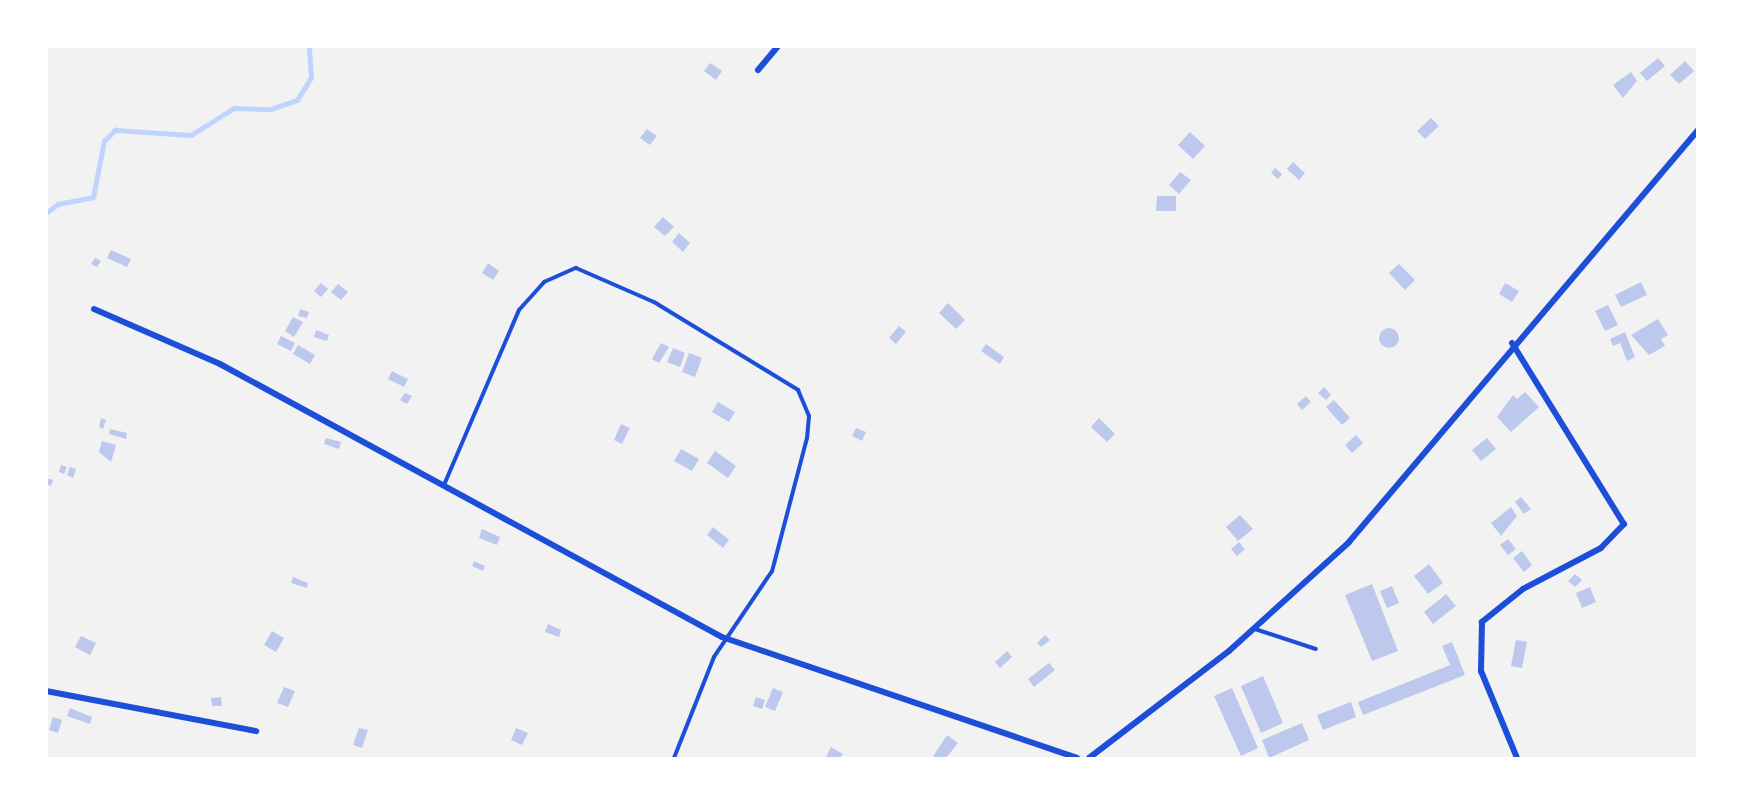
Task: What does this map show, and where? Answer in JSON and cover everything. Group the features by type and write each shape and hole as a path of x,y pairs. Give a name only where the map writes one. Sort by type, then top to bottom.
{"street":[{"path":"758,70 778,46"},
{"path":"1089,759 1255,629 1349,542 1512,343 1698,130"},
{"path":"94,309 220,364 726,638 1077,759"},
{"path":"1512,343 1624,524 1602,548 1523,589 1482,622 1480,671 1517,759"},
{"path":"46,691 255,731"}],"lane":[{"path":"444,485 509,330 544,282 583,267 654,302 798,390 809,416 802,465 772,571 726,638 695,698 674,759"},
{"path":"1255,629 1316,649"}],"building":[{"path":"1658,58 1665,66 1647,81 1640,73"},
{"path":"1685,61 1694,71 1679,84 1670,75"},
{"path":"710,63 722,71 716,80 704,71"},
{"path":"1631,72 1637,81 1623,98 1613,85"},
{"path":"1431,118 1439,126 1425,139 1417,131"},
{"path":"647,129 657,136 650,145 640,138"},
{"path":"1190,132 1205,146 1193,159 1178,145"},
{"path":"1293,162 1305,173 1299,180 1287,169"},
{"path":"1275,168 1282,174 1278,179 1271,173"},
{"path":"1180,172 1191,180 1179,194 1169,185"},
{"path":"1157,196 1176,196 1176,211 1156,211"},
{"path":"663,217 674,227 665,236 654,227"},
{"path":"679,233 690,243 683,252 672,242"},
{"path":"111,250 131,259 127,267 107,258"},
{"path":"95,258 101,261 97,267 91,264"},
{"path":"488,263 499,271 493,280 482,273"},
{"path":"1399,264 1415,280 1405,290 1389,273"},
{"path":"1641,282 1647,295 1621,307 1615,295"},
{"path":"321,283 328,289 321,297 314,291"},
{"path":"1505,283 1519,291 1512,302 1499,294"},
{"path":"338,284 348,292 341,300 331,292"},
{"path":"948,303 965,320 956,329 939,313"},
{"path":"1608,305 1618,325 1605,331 1595,311"},
{"path":"300,309 309,312 307,318 298,316"},
{"path":"293,317 303,322 294,337 285,331"},
{"path":"1658,319 1668,335 1661,339 1665,346 1649,355 1631,335"},
{"path":"899,326 906,332 896,344 889,338"},
{"path":"1389,328 1396,331 1399,338 1396,345 1389,348 1382,345 1379,338 1382,331"},
{"path":"316,330 329,335 327,341 314,337"},
{"path":"1625,332 1635,357 1627,361 1620,343 1613,346 1610,339"},
{"path":"281,336 295,343 291,351 277,344"},
{"path":"661,343 669,347 659,363 652,359"},
{"path":"986,344 1004,357 1000,364 981,351"},
{"path":"298,345 315,355 310,364 293,354"},
{"path":"673,348 685,353 680,367 667,362"},
{"path":"689,353 702,358 695,377 682,372"},
{"path":"392,371 408,379 404,387 388,379"},
{"path":"1324,387 1331,395 1326,400 1318,393"},
{"path":"1525,392 1539,407 1511,432 1497,417 1513,395 1517,399"},
{"path":"405,393 412,396 407,404 400,400"},
{"path":"1306,396 1311,402 1302,410 1297,404"},
{"path":"1334,400 1350,418 1342,425 1326,407"},
{"path":"718,402 735,412 729,422 712,412"},
{"path":"101,418 106,420 103,429 99,427"},
{"path":"1099,418 1115,434 1107,442 1091,427"},
{"path":"621,424 630,428 622,444 614,440"},
{"path":"856,428 866,432 862,441 852,436"},
{"path":"110,429 127,433 126,439 109,434"},
{"path":"1356,435 1363,443 1352,453 1345,445"},
{"path":"326,438 341,442 339,449 324,444"},
{"path":"1487,438 1496,449 1481,461 1472,450"},
{"path":"102,441 116,445 111,462 99,452"},
{"path":"681,449 699,459 692,471 674,461"},
{"path":"715,451 736,466 728,478 707,463"},
{"path":"61,465 67,467 64,474 59,472"},
{"path":"70,467 76,469 73,478 67,475"},
{"path":"46,478 53,480 51,486 46,484"},
{"path":"1521,497 1531,509 1524,514 1515,502"},
{"path":"1511,507 1517,516 1501,536 1491,523"},
{"path":"1240,515 1253,529 1238,541 1226,527"},
{"path":"713,527 729,540 723,548 707,535"},
{"path":"482,529 500,537 497,545 479,538"},
{"path":"1508,539 1516,549 1508,555 1500,545"},
{"path":"1239,542 1245,549 1237,556 1231,549"},
{"path":"1522,551 1532,565 1524,572 1513,558"},
{"path":"474,561 485,566 483,571 472,566"},
{"path":"1429,564 1443,583 1428,594 1414,576"},
{"path":"1575,574 1582,580 1575,587 1568,581"},
{"path":"293,577 308,583 307,588 291,583"},
{"path":"1372,584 1398,651 1372,661 1345,595"},
{"path":"1392,586 1399,603 1387,608 1380,591"},
{"path":"1590,587 1596,602 1582,608 1576,593"},
{"path":"1446,594 1456,606 1433,624 1424,612"},
{"path":"548,624 561,630 559,637 545,632"},
{"path":"272,631 284,638 276,652 264,645"},
{"path":"1045,635 1050,640 1041,647 1037,643"},
{"path":"81,636 96,643 90,655 75,647"},
{"path":"1516,640 1527,642 1522,668 1511,666"},
{"path":"1452,642 1465,675 1363,715 1358,702 1450,665 1442,646"},
{"path":"1007,651 1012,657 1000,668 995,662"},
{"path":"1049,663 1055,670 1034,687 1028,679"},
{"path":"1263,676 1283,723 1261,733 1241,686"},
{"path":"284,687 295,691 288,707 277,703"},
{"path":"773,688 783,692 775,711 765,707"},
{"path":"1232,688 1258,748 1241,756 1214,696"},
{"path":"221,697 222,706 212,706 211,698"},
{"path":"756,697 765,700 762,709 753,706"},
{"path":"1351,702 1356,717 1323,730 1317,715"},
{"path":"70,708 92,717 90,724 67,716"},
{"path":"53,717 62,720 58,733 49,730"},
{"path":"1302,723 1309,740 1269,758 1262,740"},
{"path":"359,728 368,730 362,748 353,745"},
{"path":"516,728 528,733 522,745 511,740"},
{"path":"947,735 958,743 946,758 932,758"},
{"path":"831,747 843,754 840,758 826,757"}],"waterway":[{"path":"46,213 58,204 93,197 104,141 115,130 191,135 234,108 271,109 297,100 311,78 309,46"}]}
